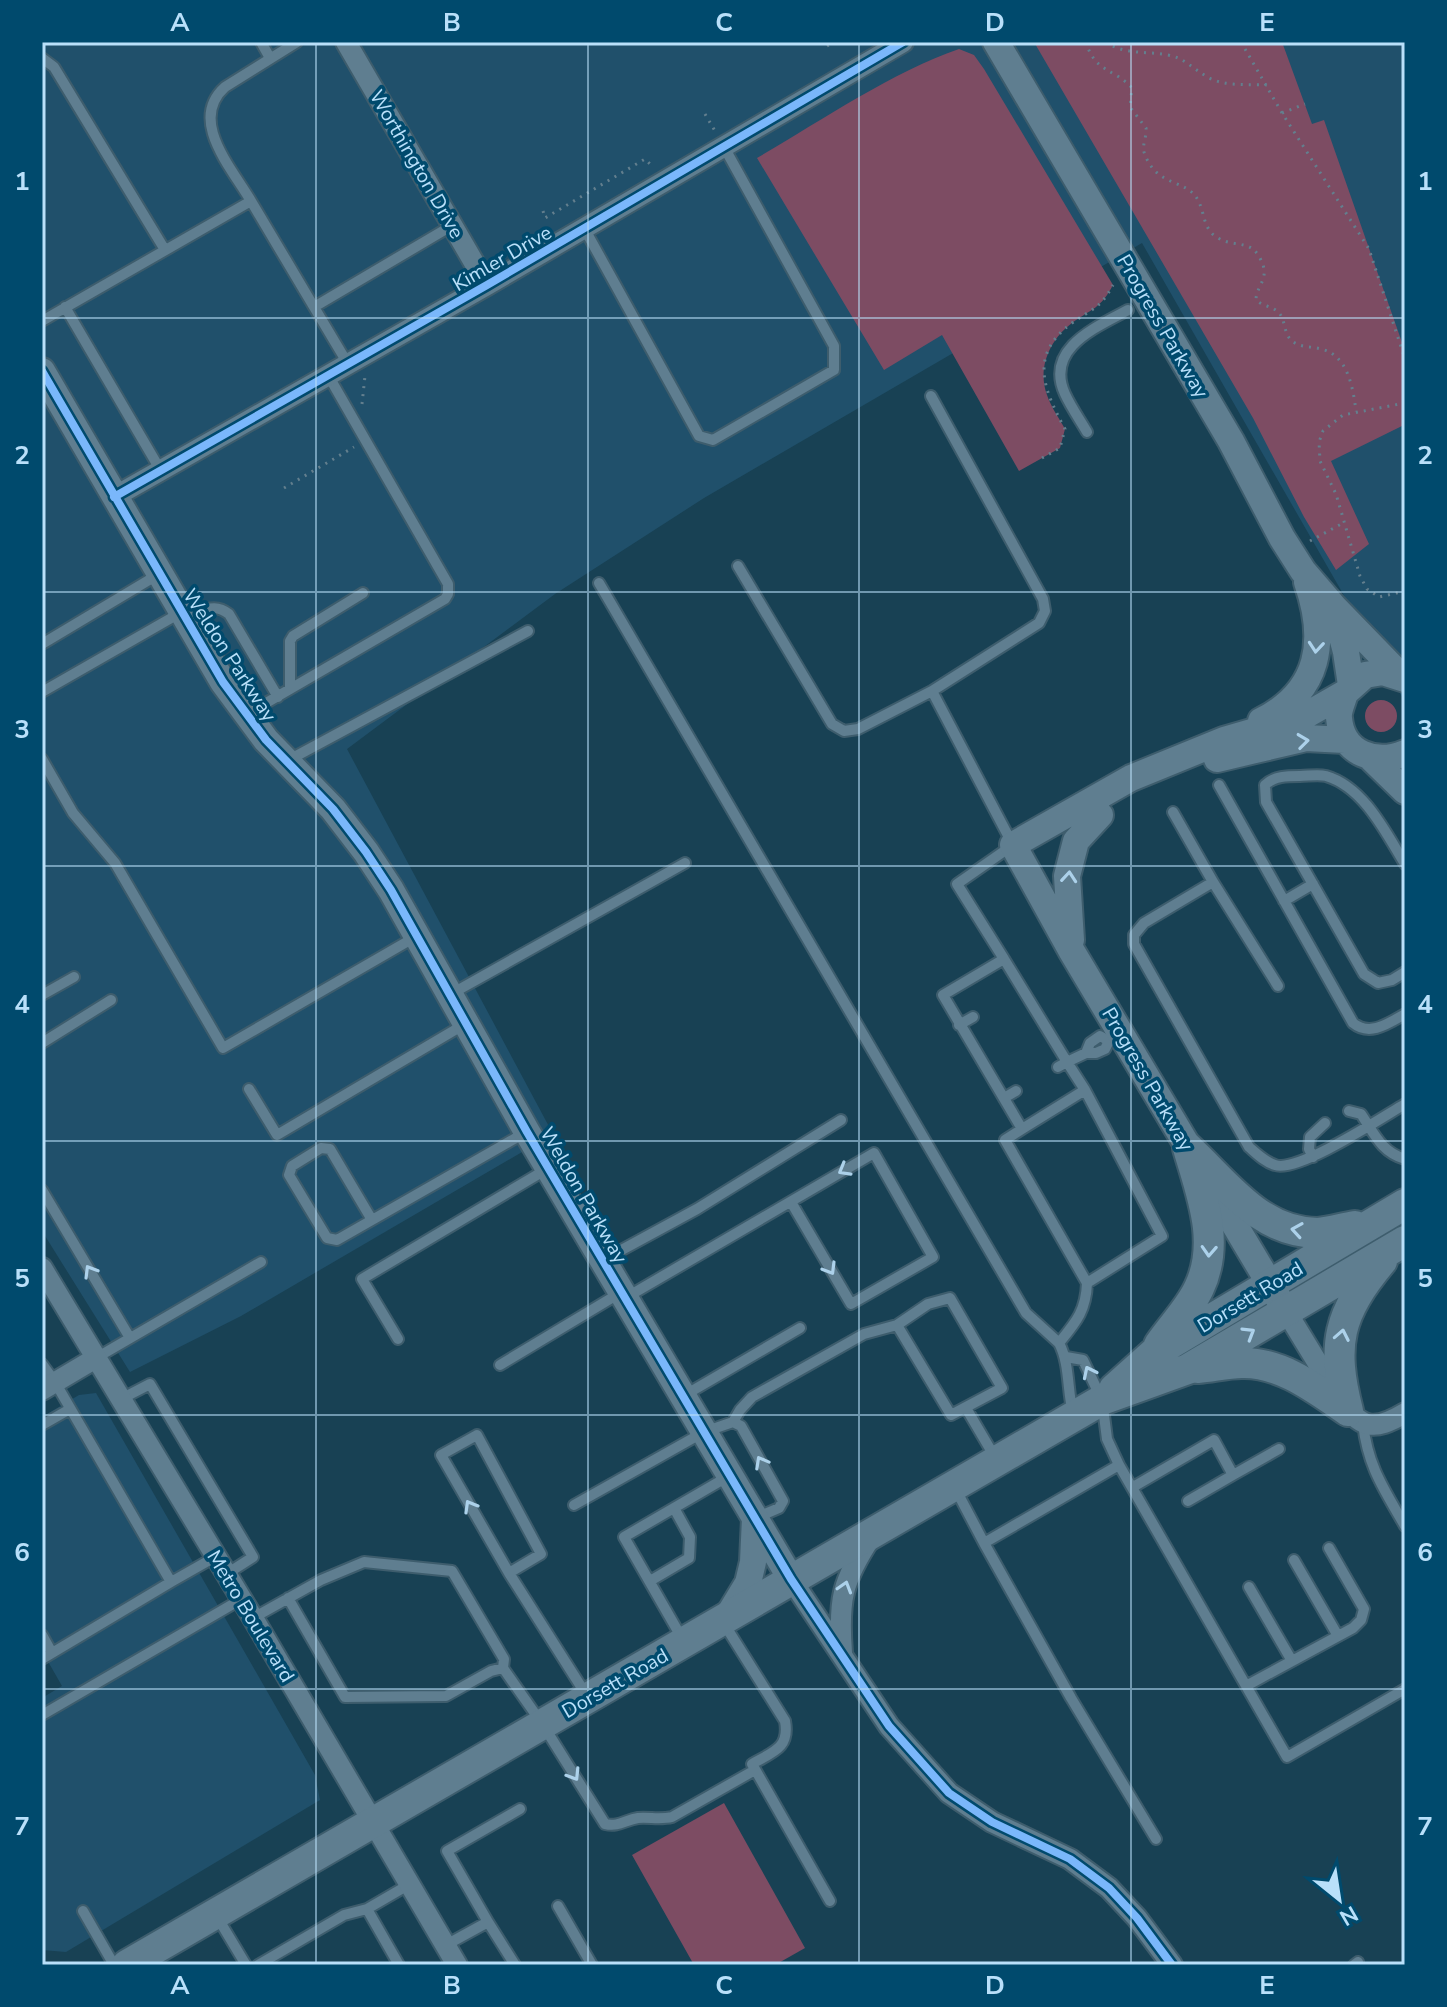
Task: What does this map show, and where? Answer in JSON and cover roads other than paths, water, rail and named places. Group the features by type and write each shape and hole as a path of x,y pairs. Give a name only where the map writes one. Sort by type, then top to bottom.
{"main road":[{"path":"1188,1148 1257,1215 1277,1225 1320,1233 1374,1222"},
{"path":"1153,1354 1198,1290 1209,1263 1206,1212 1188,1148"},
{"name":"Dorsett Road","path":"127,1965 152,1957 215,1914 1074,1417 1102,1400 1153,1354 1405,1204"},
{"path":"1355,1417 1340,1380 1341,1332 1352,1299 1399,1244"},
{"name":"Dorsett Road","path":"1102,1400 1188,1369 1399,1244"},
{"path":"1188,1369 1244,1363 1271,1368 1310,1384 1355,1417"}],"street":[{"name":"Worthington Drive","path":"346,42 487,285"},
{"name":"Kimler Drive","path":"114,497 328,375 357,368 487,285 903,42"},
{"name":"Progress Parkway","path":"996,42 1231,441 1303,571 1402,677"},
{"name":"Weldon Parkway","path":"42,371 159,574 245,715 333,809 366,852 791,1579 889,1726 949,1793 992,1822 1070,1859 1109,1888 1137,1918 1172,1965"},
{"path":"1013,845 1131,778 1224,740 1279,712 1305,686 1316,658 1318,624 1303,571"},
{"name":"Progress Parkway","path":"1334,607 1346,652 1348,689 1338,717 1345,740"},
{"path":"1224,740 1294,721 1348,689 1365,675 1383,672 1402,677"},
{"path":"1013,845 1040,844 1157,783 1215,759 1306,738 1345,740 1357,752 1372,759 1405,791"},
{"path":"1372,759 1390,759 1405,753"},
{"path":"1071,950 1067,876 1076,841 1100,815"},
{"name":"Progress Parkway","path":"1013,845 1116,1037 1188,1148 1286,1311"},
{"name":"Metro Boulevard","path":"42,1268 457,1965"},
{"path":"1286,1311 1355,1417 1381,1425 1405,1413"},
{"path":"48,1386 96,1358"},
{"path":"725,1618 748,1583 753,1562 755,1518"},
{"path":"842,1653 839,1618 842,1591 854,1562 877,1529"}],"lane":[{"path":"261,42 270,58"},
{"path":"297,42 214,96 209,109 212,134 314,307 357,368"},
{"path":"42,58 54,67 165,250"},
{"path":"584,228 699,436 713,440 834,370 834,346 724,147"},
{"path":"42,321 251,201"},
{"path":"314,307 453,225"},
{"path":"65,307 161,471"},
{"path":"1087,432 1064,392 1061,364 1068,349 1079,337 1128,310"},
{"path":"245,715 445,599 448,594 448,584 328,375"},
{"path":"738,566 832,724 844,731 858,729 932,691 1039,623 1045,611 1043,599 931,396"},
{"path":"42,644 159,574"},
{"path":"599,583 1026,1313 1059,1343 1066,1357 1067,1391 1074,1417"},
{"path":"290,689 290,641 293,636 363,593"},
{"path":"42,692 184,616 221,607 229,614 278,697"},
{"path":"286,762 528,631"},
{"path":"932,691 1013,845 957,884 1004,959 1018,991 1062,1065 1085,1090 1162,1236 1087,1283"},
{"path":"42,759 73,813 115,863 223,1048 417,936"},
{"path":"1405,864 1367,803 1326,776 1289,776 1271,779 1265,785 1266,802 1364,974 1378,983 1392,980 1405,972"},
{"path":"1219,785 1353,1023 1365,1030 1376,1029 1405,1014"},
{"path":"1173,812 1278,986"},
{"path":"451,994 685,863"},
{"path":"1213,882 1138,928 1134,944 1249,1147 1277,1166 1291,1166 1313,1157 1405,1104"},
{"path":"1284,901 1313,884"},
{"path":"1004,959 943,995 1022,1129"},
{"path":"42,995 74,977"},
{"path":"42,1043 111,1000"},
{"path":"959,1025 973,1017"},
{"path":"249,1089 277,1135 467,1023"},
{"path":"1062,1065 1086,1053 1090,1043 1100,1036 1116,1037"},
{"path":"972,1046 984,1040"},
{"path":"986,1069 999,1062"},
{"path":"1059,1343 1078,1319 1086,1302 1087,1283 1005,1140 1085,1090"},
{"path":"1004,1098 1016,1091"},
{"path":"1349,1111 1361,1114 1379,1143 1390,1153 1405,1159"},
{"path":"603,1260 697,1209 841,1120"},
{"path":"1313,1157 1309,1149 1310,1137 1325,1123"},
{"path":"372,1220 330,1149 321,1148 292,1166 289,1175 327,1238 337,1240 527,1132"},
{"path":"500,1365 874,1153 933,1257 851,1304 791,1202"},
{"path":"398,1339 362,1279 549,1168"},
{"path":"42,1190 130,1338"},
{"path":"96,1358 261,1262"},
{"path":"574,1505 704,1432 733,1422 752,1397 864,1334 897,1325 928,1304 950,1298 1002,1388 951,1415 897,1325"},
{"path":"683,1396 800,1328"},
{"path":"1066,1357 1083,1360 1102,1400 1107,1439 1119,1465 1287,1757 1405,1689"},
{"path":"42,1364 48,1386 70,1409 171,1582"},
{"path":"42,1635 47,1656 171,1582 253,1557 150,1384 121,1399"},
{"path":"966,1408 997,1460"},
{"path":"42,1425 70,1409"},
{"path":"1355,1417 1372,1470 1405,1526"},
{"path":"733,1422 741,1426 783,1501 779,1508 755,1518"},
{"path":"509,1573 541,1554 477,1435 441,1455 509,1573 588,1698"},
{"path":"1133,1487 1214,1440 1233,1475"},
{"path":"1188,1501 1279,1449"},
{"path":"984,1543 1119,1465"},
{"path":"684,1642 624,1537 730,1476"},
{"path":"954,1485 1094,1738 1156,1839"},
{"path":"650,1581 689,1558 690,1537 674,1508"},
{"path":"1246,1686 1338,1636 1361,1620 1364,1609 1329,1548"},
{"path":"1294,1560 1338,1636"},
{"path":"253,1618 321,1580 364,1562 452,1571 504,1659 503,1668 605,1824 616,1826 637,1818 661,1820 672,1817 755,1770"},
{"path":"1249,1587 1292,1661"},
{"path":"288,1598 345,1697 446,1696 491,1671 503,1668"},
{"path":"42,1715 240,1600"},
{"path":"725,1618 785,1721 788,1735 781,1747 752,1764 830,1901"},
{"path":"515,1965 447,1851 520,1809"},
{"path":"258,1965 344,1915 367,1909 410,1884"},
{"path":"558,1906 592,1965"},
{"path":"367,1909 399,1965"},
{"path":"83,1911 114,1965"},
{"path":"215,1914 246,1965"},
{"path":"446,1945 488,1922"}]}
